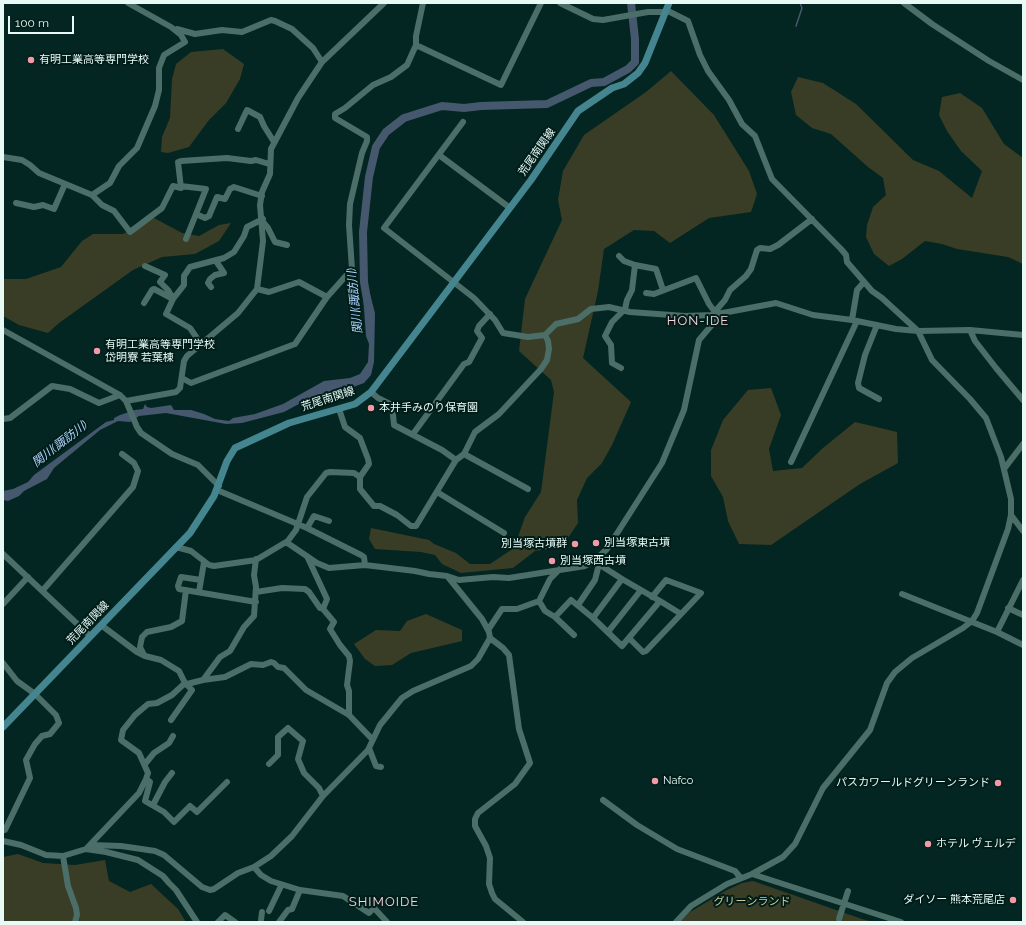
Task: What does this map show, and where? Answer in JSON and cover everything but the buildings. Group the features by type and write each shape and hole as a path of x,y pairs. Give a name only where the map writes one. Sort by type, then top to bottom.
{"main road":[{"name":"荒尾南関線","path":"3,727 176,547 198,522 218,488 227,461 235,448 289,423 355,404 371,392 510,208 578,112 612,88 624,84 638,74 645,64 667,8"}],"street":[{"path":"128,3 172,27 195,34 222,30 242,32 271,20 275,21 292,29 313,48 322,62"},
{"path":"127,403 176,392 180,388 184,362 201,344 238,313 257,289 262,248 263,221 260,205 270,174 269,164 274,142 298,98 322,62 384,3"},
{"path":"182,378 191,383 295,344 327,297 352,269 349,225 350,204 367,137 335,118 334,114 345,108 373,85 401,71 407,65 416,45 416,36 423,3"},
{"path":"416,45 501,85 541,3"},
{"path":"560,3 594,19 603,20 667,8 688,21 700,55 708,71 729,100 742,124 755,136 772,179 841,249 846,255 847,262 872,291 882,298 918,331 932,360 970,399 986,418 1004,469 1011,500 1011,515 983,600 972,621 912,658 895,672 887,682 870,730 823,788 792,848 783,857 752,874 740,877 691,906 676,922"},
{"path":"904,3 932,24 1023,80"},
{"path":"92,195 110,183 119,166 137,148 155,106 159,90 161,61 169,50 185,42 181,35 172,27"},
{"path":"238,129 247,110 260,117 274,142"},
{"path":"464,122 384,228 474,298 496,320 503,333 528,337 545,335 556,324 578,319 591,309 609,307 624,310 685,316 723,312 776,303 813,315 855,320 896,329 918,331 970,330 1023,335"},
{"path":"439,155 510,208"},
{"path":"3,157 22,160 39,173 92,195 102,205 114,211 130,232 162,208 173,186 181,188 181,186 206,189 186,239"},
{"path":"181,186 178,162 181,161 227,158 251,161 256,160 269,164"},
{"path":"16,203 34,207 43,205 54,209 65,184"},
{"path":"196,214 206,218 209,216 217,197 225,200 230,189 234,187 262,196"},
{"path":"713,313 725,300 730,290 746,276 751,269 757,250 760,248 770,250 778,246 812,219"},
{"path":"263,221 274,242 287,245"},
{"path":"201,344 190,328 166,314 173,299 184,285 184,276 190,267 216,261 234,252 244,236 247,227 263,221"},
{"path":"619,256 624,261 635,265 656,269 663,290"},
{"path":"211,287 208,283 210,279 215,275 224,273 216,261"},
{"path":"621,368 612,363 611,345 604,336 612,322 624,310 632,290 635,265"},
{"path":"145,266 165,275 160,282 168,290 173,299"},
{"path":"646,293 654,294 696,278 713,313"},
{"path":"257,289 269,292 299,282 327,297"},
{"path":"791,462 855,320 857,290 864,282"},
{"path":"144,303 154,289 173,299"},
{"path":"578,605 595,580 597,563 662,462 684,410 699,340 723,312"},
{"path":"413,434 464,364 469,362 482,338 477,331 479,326 490,314"},
{"path":"877,325 863,361 858,384 859,388 879,399"},
{"path":"3,330 120,395 127,403 136,427 141,433 172,454 198,465 218,488 307,528 361,555 364,557 365,565"},
{"path":"970,330 975,341 1023,400"},
{"path":"339,409 345,427 360,438 368,459 369,464 360,477 360,488 374,506 380,506 397,515 411,526 416,526 456,460 464,454 475,432 499,414 541,370 547,360 549,350 548,341 545,335"},
{"path":"3,419 10,418 52,386 70,389 99,403 120,395"},
{"path":"371,392 392,405 394,425 442,450 456,460"},
{"path":"1004,469 1023,444"},
{"path":"43,590 133,487 137,480 138,471 134,463 122,454"},
{"path":"464,454 528,489"},
{"path":"176,547 191,551 204,562 214,566 237,564 256,559 287,542 296,530 307,497 326,474 330,472 354,473 360,477"},
{"path":"437,492 504,533"},
{"path":"1011,515 1023,530"},
{"path":"307,528 314,516 328,521"},
{"path":"287,542 317,563 329,568 365,565 447,576 459,580 478,580 493,577 509,578 597,563 681,614"},
{"path":"3,554 43,590 90,636"},
{"path":"307,556 327,599 324,609"},
{"path":"203,680 220,657 230,651 244,627 254,616 256,602 254,575 256,559"},
{"path":"199,592 204,562"},
{"path":"488,630 502,609 524,607 539,601 550,579 560,569"},
{"path":"447,576 482,619 488,630 490,638 503,648 509,655 519,729 530,763 515,784 478,813 475,819 475,826 486,846 490,858 489,884 492,893 495,899 523,922"},
{"path":"3,604 28,577"},
{"path":"201,580 181,577 178,586 179,589 256,602"},
{"path":"593,618 622,579"},
{"path":"629,638 643,652 646,651 701,592 666,580 652,597"},
{"path":"997,632 1008,608 1022,584"},
{"path":"256,592 282,588 304,589 309,592 320,608 324,609 334,622 330,629 349,656 350,661 347,685 349,691 349,715"},
{"path":"145,656 140,647 142,637 146,632 171,627 182,621 186,590"},
{"path":"608,632 641,590"},
{"path":"902,594 972,621 1023,645"},
{"path":"555,618 571,600 593,618 622,646 660,601"},
{"path":"539,601 545,611 574,635"},
{"path":"1008,608 1023,615"},
{"path":"101,625 137,652 145,656 162,660 179,671 186,684 192,690 171,720"},
{"path":"3,841 46,855 63,856 88,847 121,846 155,851 164,855 202,887 214,890 238,873 254,867 271,856 292,836 322,796 369,748 380,725 402,698 413,691 471,666 478,659 490,638"},
{"path":"88,847 139,793 146,780 148,773 139,752 121,740 123,730 135,715 148,704 157,703 172,695 186,684 225,677 251,664 263,665 271,662 284,668 306,690 349,715 372,739"},
{"path":"3,663 9,668 17,681 35,694 56,715 59,723 50,734 42,736 26,760 30,778 5,830 3,830"},
{"path":"269,764 278,755 278,737 288,728 303,741 298,759 304,773 319,788 322,796"},
{"path":"144,764 154,753 169,743 173,736"},
{"path":"369,748 376,766 381,767"},
{"path":"153,805 165,782 172,773"},
{"path":"146,780 150,782 145,800 164,812 174,822 190,806 197,812 227,782"},
{"path":"603,800 637,825 683,853 734,871 740,877"},
{"path":"88,847 138,860 155,871 176,890 194,921"},
{"path":"63,856 68,886 76,908 77,915 75,922"},
{"path":"254,867 261,876 281,886 343,896 369,913 374,908 387,922"},
{"path":"752,874 901,922"},
{"path":"261,921 281,886"},
{"path":"279,922 288,910 292,909 300,890"},
{"path":"839,919 848,891"},
{"path":"218,922 225,915 235,922"}],"green space":[{"path":"223,49 244,64 240,79 226,103 209,120 189,147 168,153 161,152 162,137 170,118 172,79 176,64 191,52"},
{"path":"671,71 714,115 749,171 757,194 751,212 709,218 670,243 654,231 634,230 604,249 598,291 583,358 631,402 612,445 602,463 587,478 577,500 578,523 568,538 548,549 535,551 513,568 461,573 442,564 435,555 421,552 375,549 369,539 371,528 429,540 434,544 456,553 470,564 490,564 514,548 525,517 541,492 554,392 551,380 519,351 525,299 562,220 558,200 563,171 584,135 646,92"},
{"path":"798,77 823,83 856,104 913,160 939,171 972,198 982,171 961,151 947,131 939,115 942,97 960,93 982,108 1004,144 1023,158 1023,264 1008,257 957,249 942,244 925,241 902,259 889,266 874,254 866,237 867,225 873,207 886,195 883,178 868,167 831,134 812,128 796,115 791,92"},
{"path":"154,218 182,233 199,236 219,225 231,223 219,241 195,254 162,257 133,270 59,323 48,333 19,325 3,316 3,279 26,279 61,267 82,241 93,234 123,234"},
{"path":"771,388 781,415 769,449 773,471 802,468 823,448 855,422 897,432 898,463 860,484 771,545 739,544 728,521 723,497 711,476 711,450 723,420 748,390"},
{"path":"426,614 462,630 462,641 411,653 392,665 375,666 365,659 354,644 376,630 400,631 407,621"},
{"path":"18,854 43,863 75,865 105,860 109,881 130,892 151,884 178,909 186,922 3,922 3,857"},
{"name":"グリーンランド","path":"753,881 873,922 679,922 690,912 727,890 742,883"}],"water":[{"path":"370,294 375,313 374,362 371,375 364,383 348,389 340,388 310,398 284,412 242,423 226,424 166,413 139,416 130,422 118,421 100,430 54,468 47,479 24,491 19,496 8,501 3,500 3,491 13,489 28,482 34,475 106,422 114,420 114,418 120,415 143,409 145,404 147,407 151,408 171,405 174,410 191,410 215,419 229,421 233,418 255,414 283,404 324,381 350,378 360,374 368,362 369,344 366,336 363,295"}],"waterway":[{"name":"関川(諏訪川)","path":"368,305 364,282 363,232 369,177 376,147 386,132 404,118 442,106 464,108 547,104 591,83 604,82 628,69 635,62 635,39 631,3"},
{"path":"796,26 802,8 800,3"}],"place":[{"name":"有明工業高等専門学校","path":"31,60"},
{"name":"有明工業高等専門学校 岱明寮 若葉棟","path":"97,351"},
{"name":"本井手みのり保育園","path":"371,408"},
{"name":"別当塚東古墳","path":"596,543"},
{"name":"別当塚古墳群","path":"575,544"},
{"name":"別当塚西古墳","path":"552,561"},
{"name":"Nafco","path":"655,781"},
{"name":"パスカワールドグリーンランド","path":"998,783"},
{"name":"ホテル ヴェルデ","path":"928,844"},
{"name":"ダイソー 熊本荒尾店","path":"1013,900"}],"district":[{"name":"HON-IDE","path":"698,321"},
{"name":"SHIMOIDE","path":"384,902"}]}
